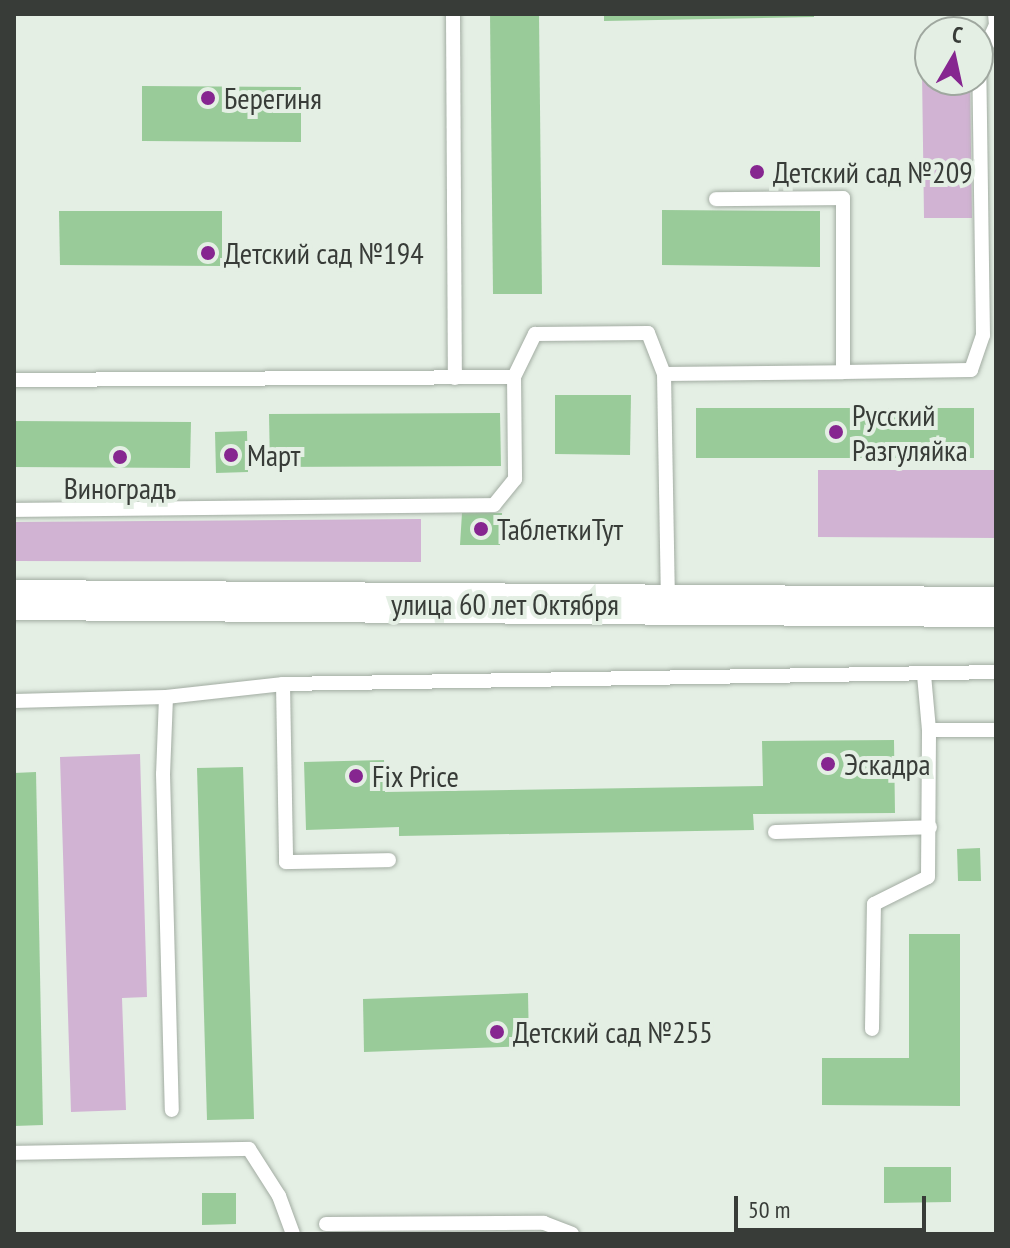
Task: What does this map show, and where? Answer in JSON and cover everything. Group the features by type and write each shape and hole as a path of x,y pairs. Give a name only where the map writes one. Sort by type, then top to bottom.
{"main road":[{"name":"улица 60 лет Октября","path":"14,600 996,607"}],"lane":[{"path":"453,14 455,378"},
{"path":"664,374 971,370 983,335 979,62 996,25 995,14"},
{"path":"716,199 843,198 843,372"},
{"path":"14,510 494,505 515,479 514,377 535,334 648,333 664,374 668,604"},
{"path":"14,380 514,377"},
{"path":"14,701 166,697 283,684 996,672"},
{"path":"872,1029 874,904 928,877 929,730 924,675"},
{"path":"283,684 286,862 389,860"},
{"path":"166,697 163,774 172,1110"},
{"path":"929,730 996,730"},
{"path":"775,832 930,827"},
{"path":"14,1153 249,1149 279,1196 293,1234"},
{"path":"326,1224 544,1223 572,1234"}],"shaded area":[{"path":"922,96 970,96 972,218 924,218"},
{"path":"818,470 996,470 996,538 818,537"},
{"path":"421,519 421,562 14,561 14,522"},
{"path":"140,754 147,997 122,998 126,1110 71,1112 60,757"}],"building":[{"path":"490,14 539,14 542,294 493,294"},
{"path":"604,14 814,14 814,17 604,21"},
{"path":"142,86 301,87 301,142 142,141"},
{"path":"662,210 820,211 820,267 662,265"},
{"path":"59,211 222,211 222,266 60,265"},
{"path":"555,395 631,395 630,455 555,454"},
{"path":"696,408 974,408 974,458 696,458"},
{"path":"500,413 501,466 270,467 269,414"},
{"path":"14,421 191,422 190,468 14,467"},
{"path":"247,431 248,472 216,473 215,432"},
{"name":"ТаблеткиТут","path":"462,513 502,513 500,545 460,545"},
{"path":"894,740 895,813 753,814 754,830 399,836 399,827 306,830 304,762 384,760 385,792 763,786 762,741"},
{"path":"243,767 254,1119 207,1120 197,768"},
{"path":"36,772 43,1125 14,1126 14,773"},
{"path":"980,848 981,881 958,881 957,849"},
{"path":"909,934 960,934 960,1106 822,1105 822,1058 909,1058"},
{"path":"528,993 529,1046 364,1052 363,999"},
{"path":"884,1167 951,1167 951,1202 884,1203"},
{"path":"202,1193 236,1193 236,1224 202,1225"}],"place":[{"name":"Берегиня","path":"208,98"},
{"name":"Детский сад №209","path":"757,172"},
{"name":"Детский сад №194","path":"208,253"},
{"name":"Русский Разгуляйка","path":"836,432"},
{"name":"Март","path":"231,455"},
{"name":"Виноградъ","path":"120,457"},
{"name":"ТаблеткиТут","path":"481,529"},
{"name":"Эскадра","path":"828,764"},
{"name":"Fix Price","path":"356,776"},
{"name":"Детский сад №255","path":"497,1032"}]}
